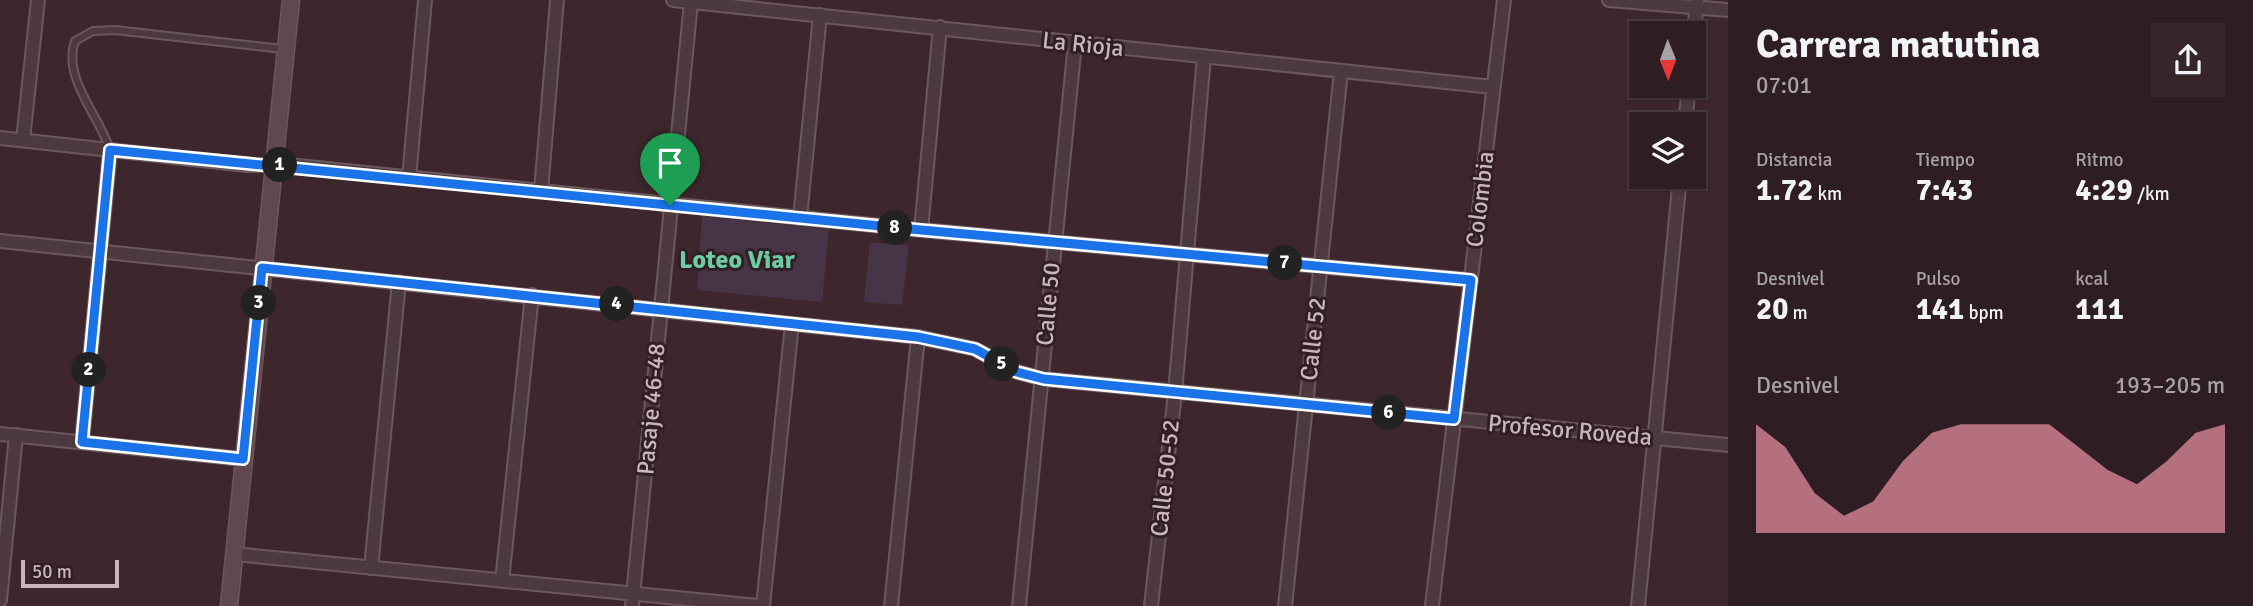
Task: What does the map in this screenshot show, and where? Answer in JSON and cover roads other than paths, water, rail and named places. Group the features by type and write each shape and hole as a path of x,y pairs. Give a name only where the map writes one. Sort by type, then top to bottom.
{"street":[{"path":"23,140 38,0"},
{"path":"229,606 291,0"},
{"path":"409,178 425,0"},
{"path":"541,191 557,0"},
{"name":"La Rioja","path":"673,0 1493,88"},
{"name":"Colombia","path":"1432,606 1504,0"},
{"path":"1609,0 1697,4 1728,10"},
{"name":"Pasaje 46-48","path":"633,601 691,2"},
{"path":"800,218 820,15"},
{"path":"921,230 940,27"},
{"name":"Calle 50","path":"1019,606 1044,379 1043,348 1075,43"},
{"name":"Calle 50-52","path":"1151,606 1175,393 1204,56"},
{"name":"Calle 52","path":"1285,606 1341,71"},
{"path":"0,138 921,230 1471,280"},
{"path":"82,442 110,150"},
{"path":"1638,606 1679,189"},
{"name":"Profesor Roveda","path":"0,241 918,337 975,349 1017,372 1044,379 1728,445"},
{"path":"371,568 399,282"},
{"path":"502,581 532,295"},
{"path":"234,554 502,581 633,601 761,606 792,324"},
{"path":"891,606 918,337"},
{"path":"0,433 243,459"},
{"path":"0,600 16,435"}],"lane":[{"path":"110,150 102,127 71,67 75,41 93,31 285,49"}],"district":[{"name":"Loteo Viar","path":"737,259"}]}
